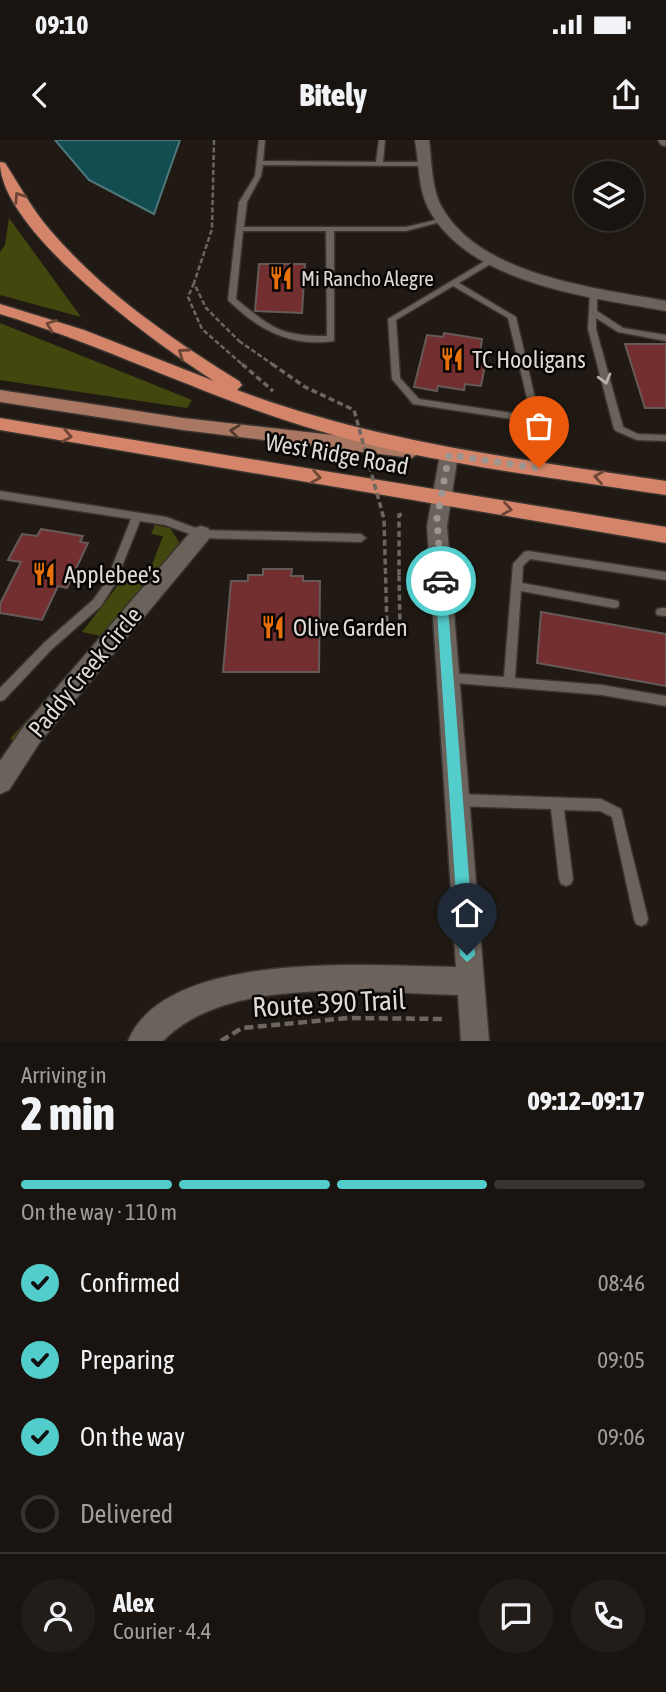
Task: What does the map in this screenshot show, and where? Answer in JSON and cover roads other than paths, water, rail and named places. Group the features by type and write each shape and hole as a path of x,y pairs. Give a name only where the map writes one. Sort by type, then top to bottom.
{"highway":[{"path":"0,166 45,232 123,307 232,385 307,421"},
{"path":"0,309 44,322 307,421 449,455"},
{"name":"West Ridge Road","path":"0,424 666,535"},
{"name":"West Ridge Road","path":"449,455 666,488"}],"main road":[{"name":"West Ridge Road","path":"0,396 206,427 449,455"}],"street":[{"path":"422,140 431,197 444,220 469,245 494,260 553,283 593,294 666,306"},
{"path":"449,455 437,526 474,1041"},
{"name":"Paddy Creek Circle","path":"0,782 6,759 201,534"},
{"path":"142,1041 177,1009 244,985 285,981 469,981"}],"lane":[{"path":"262,140 258,176 243,202 232,300 270,330 289,339 331,339 330,229"},
{"path":"379,164 383,140"},
{"path":"260,163 426,164"},
{"path":"240,229 406,229 444,220"},
{"path":"453,283 512,317 531,398 527,410 512,416 416,402 396,379 392,318 453,283 494,260"},
{"path":"593,294 592,329 619,429 637,437 666,438"},
{"path":"593,312 621,330 666,338"},
{"path":"1,497 166,521 201,534 361,538"},
{"path":"0,696 48,646 97,603 110,584 137,516"},
{"path":"509,682 518,564 528,555 666,576"},
{"path":"517,586 614,604"},
{"path":"448,678 602,690 666,701"},
{"path":"456,800 601,805 617,813 641,919"},
{"path":"557,804 566,879"}],"water":[{"path":"55,140 180,140 154,214 89,180"}],"place":[{"name":"Mi Rancho Alegre","path":"281,278"},
{"name":"TC Hooligans","path":"452,359"},
{"name":"Applebee's","path":"44,574"},
{"name":"Olive Garden","path":"273,627"}]}
